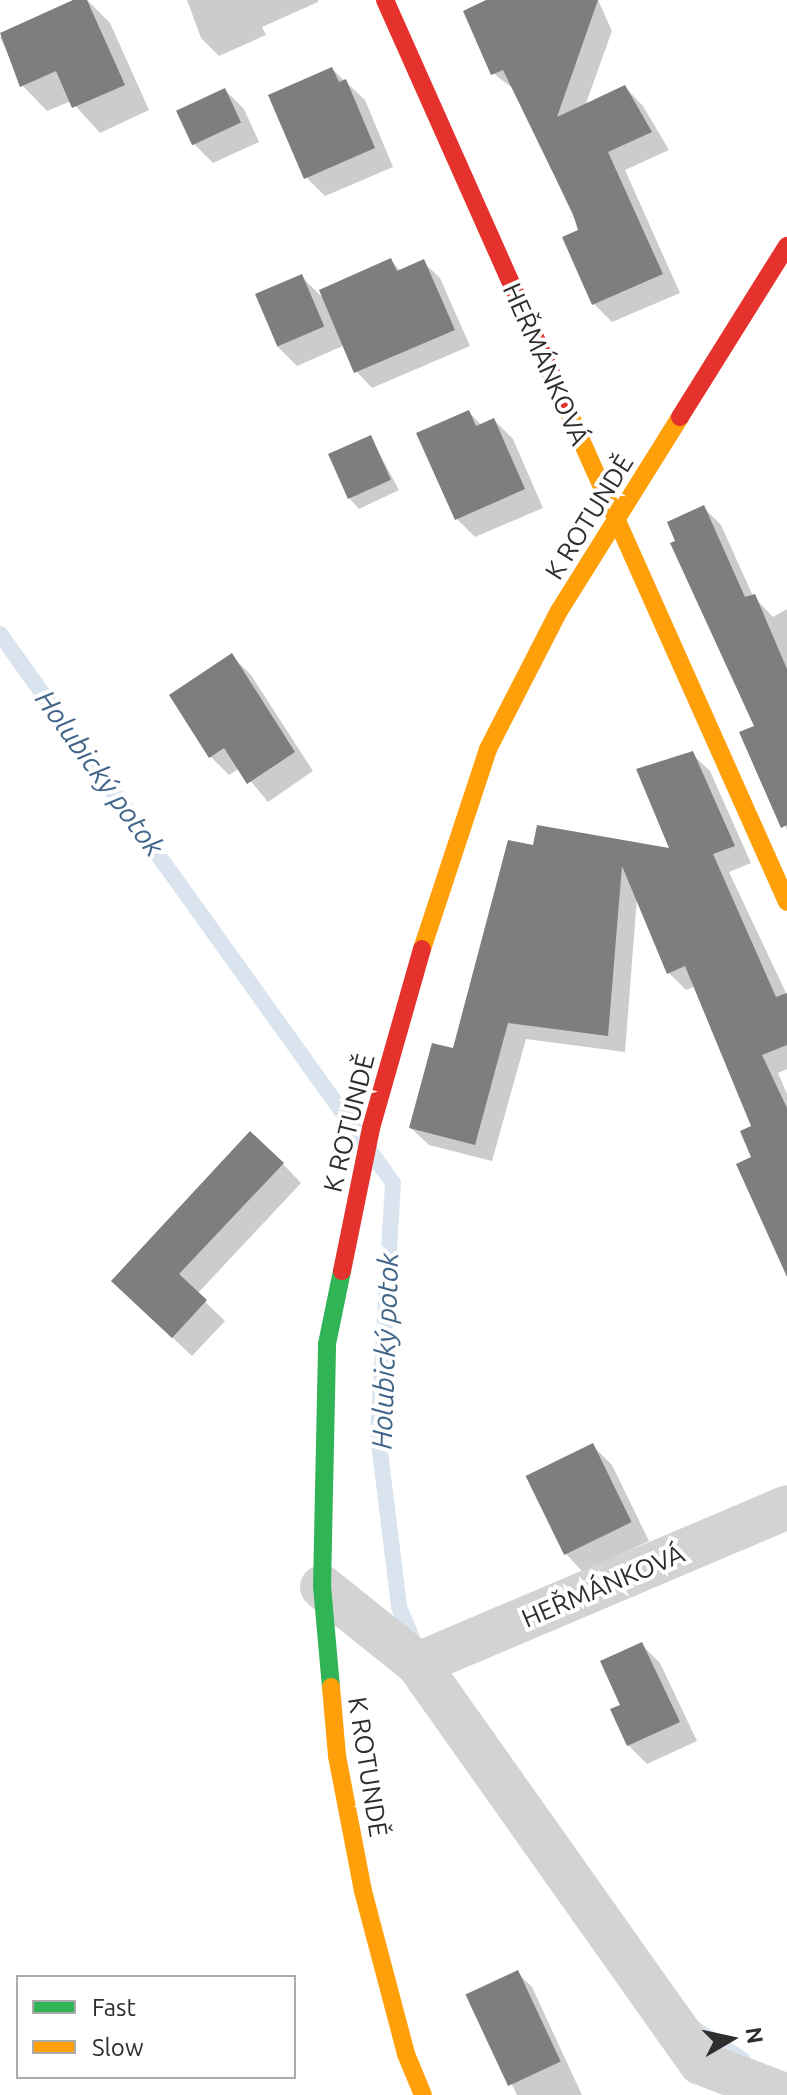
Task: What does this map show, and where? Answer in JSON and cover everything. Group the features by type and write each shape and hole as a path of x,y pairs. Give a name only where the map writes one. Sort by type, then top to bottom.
{"street":[{"name":"HEŘMÁNKOVÁ","path":"385,0 787,902"},
{"name":"K ROTUNDĚ","path":"423,2095 406,2054 360,1876 337,1756 322,1587 327,1344 371,1128 424,942 488,749 559,611 617,524 787,246"},
{"name":"HEŘMÁNKOVÁ","path":"418,1664 787,1507"},
{"path":"322,1587 418,1664 701,2063 785,2095"}],"building":[{"path":"73,0 87,0 125,85 72,108 56,71 20,87 0,33"},
{"path":"486,0 598,0 557,117 625,85 652,132 608,152 663,274 592,305 562,237 578,230 573,214 503,70 491,75 463,11"},
{"path":"332,67 339,82 346,79 375,148 304,179 268,95"},
{"path":"225,88 241,122 192,145 176,111"},
{"path":"391,258 397,271 424,259 455,330 354,373 319,290"},
{"path":"302,274 324,326 277,346 255,294"},
{"path":"469,410 476,426 494,418 525,489 455,520 416,433"},
{"path":"371,435 391,480 348,499 328,454"},
{"path":"704,505 745,597 755,594 787,669 787,825 781,828 739,732 754,726 670,543 675,541 667,522"},
{"path":"232,653 295,752 247,784 224,748 209,758 169,695"},
{"path":"693,751 735,846 713,854 776,997 787,993 787,1045 762,1055 787,1108 787,1277 736,1164 751,1157 740,1131 751,1126 685,966 667,974 622,866 608,1036 508,1023 475,1145 409,1128 432,1043 453,1048 508,840 533,845 537,825 669,848 636,769"},
{"path":"250,1131 284,1163 179,1274 207,1300 172,1338 111,1281"},
{"path":"593,1443 632,1522 564,1555 526,1476"},
{"path":"642,1642 680,1722 627,1746 610,1709 620,1705 600,1661"},
{"path":"518,1970 561,2062 508,2086 465,1995"}],"waterway":[{"name":"Holubický potok","path":"0,634 393,1183 378,1435 399,1607 415,1645"},
{"name":"Holubický potok","path":"695,2029 743,2060"}],"traffic: fast":[{"path":"331,1687 322,1587 327,1344 342,1271"}],"traffic: slow":[{"path":"565,404 787,902"},
{"path":"422,949 488,749 559,611 680,417"},
{"path":"331,1687 337,1756 363,1891 406,2054 423,2095"}],"traffic: jam":[{"path":"385,0 565,404"},
{"path":"680,417 787,246"},
{"path":"342,1271 371,1128 422,949"}]}
